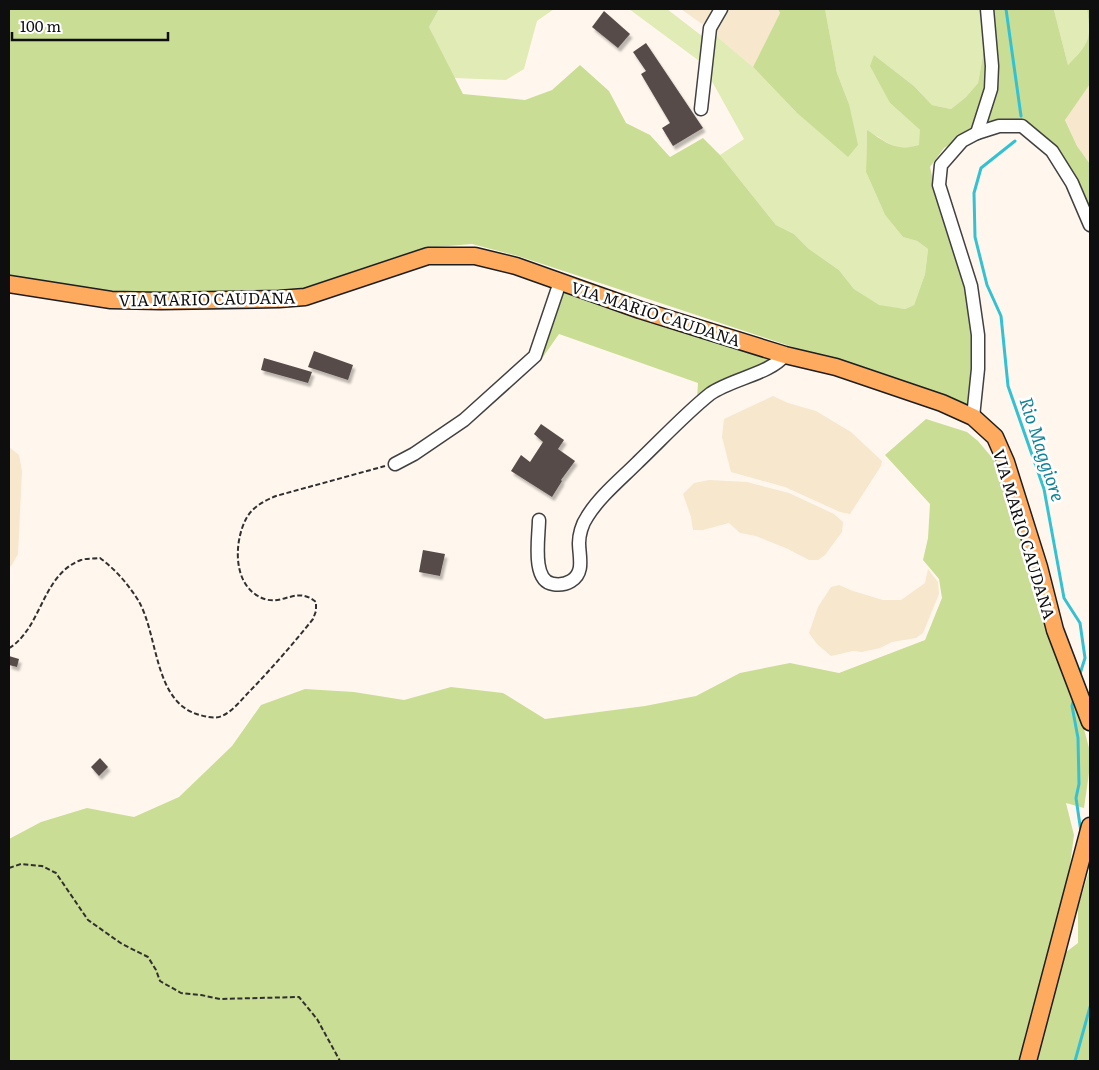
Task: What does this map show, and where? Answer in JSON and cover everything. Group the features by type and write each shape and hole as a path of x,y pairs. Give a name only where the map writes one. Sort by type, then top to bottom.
{"main road":[{"name":"VIA MARIO CAUDANA","path":"9,284 111,300 279,299 305,297 428,256 475,256 516,266 640,310 785,355 836,367 942,403 973,417 995,437 1006,462 1055,630 1090,716"},
{"path":"1028,1061 1087,839"}],"street":[{"path":"701,109 710,28 721,9"},
{"path":"977,133 991,89 992,66 988,9"},
{"path":"973,417 978,369 978,334 971,286 939,185 941,165 962,141 977,133 999,126 1022,126 1052,151 1072,183 1090,225"},
{"path":"395,464 414,454 464,420 535,356 560,282"},
{"path":"539,520 538,564 540,574 543,580 551,584 567,583 579,574 579,541 584,521 608,492 710,394 728,384 766,369 785,355"}],"path":[{"path":"9,648 23,636 51,586 63,570 81,560 100,558 114,568 138,600 151,631 168,691 180,704 194,714 209,718 222,716 238,704 268,673 313,619 316,611 316,602 308,596 300,595 281,600 269,600 258,596 248,588 241,574 237,556 240,535 246,518 264,501 276,496 395,464"},
{"path":"9,868 21,864 42,866 56,873 88,920 122,944 148,957 160,981 181,993 201,994 220,999 299,997 317,1019 340,1061"}],"shaded area":[{"path":"681,9 714,9 711,16 702,24"},
{"path":"725,9 778,9 780,13 753,67 714,34"},
{"path":"1090,84 1090,164 1077,146 1065,119"},
{"path":"773,396 788,403 816,411 851,432 882,461 881,466 850,514 840,512 785,487 731,472 722,437 724,419"},
{"path":"9,447 19,455 22,471 18,554 9,567"},
{"path":"709,480 747,482 789,493 834,514 843,522 842,532 825,555 818,560 809,560 756,536 740,533 729,523 703,530 693,530 691,517 683,494 694,483"},
{"path":"928,569 938,582 939,594 923,633 916,638 892,642 880,648 862,652 853,651 831,656 817,644 809,633 818,607 831,587 839,585 883,600 901,600 925,583"}],"green space":[{"path":"9,9 439,9 429,27 463,94 525,100 552,90 580,65 609,91 626,123 650,135 670,157 703,138 720,155 776,225 794,234 809,249 839,270 854,289 879,305 905,309 914,305 925,274 928,249 917,241 903,237 885,215 866,172 867,130 892,145 911,147 919,145 920,130 890,103 870,66 874,55 914,86 932,105 951,109 966,97 978,83 985,44 985,89 972,131 944,148 930,167 939,207 962,279 973,330 973,360 967,407 591,280 518,256 472,244 424,248 303,290 162,295 112,294 9,277"},
{"path":"439,9 554,9 537,21 524,69 506,80 454,78 429,27"},
{"path":"629,9 667,9 702,36 702,63"},
{"path":"778,9 825,9 837,73 849,104 858,145 848,157 796,112 753,67 780,13"},
{"path":"825,9 983,9 985,44 978,83 966,97 951,109 932,105 914,86 874,55 890,103 920,130 920,145 903,148 892,145 867,131 866,172 885,215 903,237 917,241 928,249 925,274 914,305 905,309 879,306 854,289 839,270 809,249 794,234 776,225 720,155 744,139 709,76 714,34 753,67 796,112 849,104 837,73"},
{"path":"993,9 1054,10 1068,65 1081,51 1087,40 1089,28 1087,9 1090,9 1090,84 1065,120 1077,146 1090,164 1090,216 1024,122 985,125 998,89"},
{"path":"1050,9 1087,9 1089,35 1085,46 1068,65 1054,10"},
{"path":"561,289 774,360 697,398 698,383 559,334 543,357 537,360"},
{"path":"926,419 967,432 978,441 1000,467 1043,619 1083,725 1089,748 1090,766 1084,808 1066,803 1074,835 1067,888 1025,1035 1020,1061 9,1061 9,839 41,822 87,808 134,817 179,797 232,746 261,705 305,689 354,692 404,700 451,687 503,693 545,719 645,706 696,696 740,673 790,663 839,673 925,640 942,598 939,579 923,560 928,538 930,504 885,455"},
{"path":"1090,868 1090,1061 1037,1061 1066,952 1078,943 1078,907"}],"building":[{"path":"604,11 630,34 618,48 592,27"},
{"path":"646,43 703,128 673,146 662,128 670,123 641,74 646,71 633,52"},
{"path":"314,351 353,365 348,380 308,367"},
{"path":"264,358 312,372 308,383 261,370"},
{"path":"541,424 564,440 558,449 575,461 561,480 552,497 511,471 521,455 530,462 543,442 534,434"},
{"path":"423,550 445,554 440,576 419,572"},
{"path":"9,656 19,659 17,667 9,665"},
{"path":"100,758 108,767 99,776 91,767"}],"waterway":[{"name":"Rio Maggiore","path":"1006,9 1021,116"},
{"name":"Rio Maggiore","path":"1015,141 981,168 974,193 975,237 987,285 1001,316 1008,386 1044,489 1064,598 1080,623 1085,658 1079,677"},
{"name":"Rio Maggiore","path":"1074,698 1072,706 1078,738 1079,784 1076,798 1081,832"},
{"name":"Rio Maggiore","path":"1089,857 1090,868"},
{"name":"Rio Maggiore","path":"1075,1061 1090,1007"}]}
